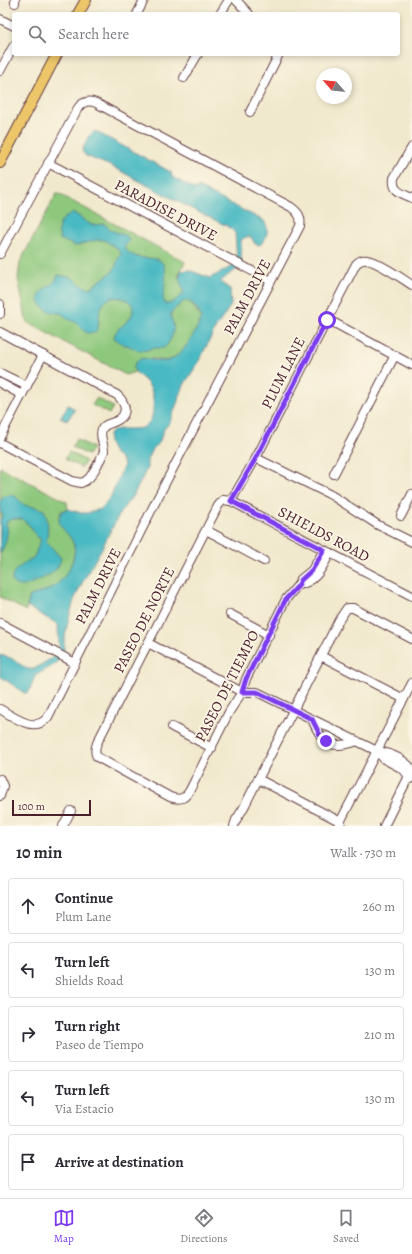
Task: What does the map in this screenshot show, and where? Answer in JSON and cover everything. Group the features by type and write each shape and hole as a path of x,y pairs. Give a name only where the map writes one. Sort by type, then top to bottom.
{"main road":[{"path":"79,12 86,0"},
{"path":"0,163 56,56"}],"street":[{"path":"138,12 144,0"},
{"path":"221,12 229,0"},
{"path":"236,0 248,12"},
{"path":"0,19 12,25"},
{"path":"1,66 12,47"},
{"path":"184,78 197,56"},
{"path":"250,112 278,56"},
{"name":"PALM DRIVE","path":"0,254 80,104 92,102 103,106 295,210 300,215 300,226 157,499 45,721 38,725 27,724 0,709"},
{"path":"412,147 394,178 393,184 396,189 412,198"},
{"name":"PARADISE DRIVE","path":"48,163 271,282"},
{"name":"PLUM LANE","path":"227,501 256,458 356,264 361,260 367,259 412,285"},
{"path":"0,304 0,314"},
{"path":"327,320 412,365"},
{"path":"0,332 117,395 125,404 124,413 117,421 103,427 101,434 104,452 90,477 81,483 72,481 0,443"},
{"path":"0,437 43,355"},
{"path":"334,474 395,356"},
{"path":"0,373 27,386"},
{"path":"0,383 22,395"},
{"path":"256,458 331,495 378,525 412,542"},
{"path":"401,516 412,494"},
{"name":"PASEO DE NORTE","path":"182,799 170,797 105,763 95,754 95,748 218,506 227,501"},
{"name":"SHIELDS ROAD","path":"227,501 327,551 412,596"},
{"path":"206,530 264,561"},
{"name":"PASEO DE TIEMPO","path":"182,799 188,794 229,712 242,692 246,679 286,599 327,551"},
{"path":"234,826 343,612 347,608 353,608 412,639"},
{"path":"230,614 269,635"},
{"path":"0,623 75,663"},
{"path":"148,643 242,692 257,692 377,751 388,753 407,763 411,774 384,826"},
{"path":"321,656 404,699"},
{"path":"258,779 339,824 412,683"},
{"path":"312,719 320,735 330,743 340,746 357,741"},
{"path":"172,728 212,748"},
{"path":"0,796 3,786 1,781"},
{"path":"63,826 71,811"}],"green space":[{"path":"57,193 185,262 178,276 188,301 192,304 201,318 189,342 174,358 169,360 153,359 144,361 134,368 135,372 126,375 30,324 26,319 18,278 20,262"},
{"path":"97,398 113,407 109,414 92,405"},
{"path":"76,439 93,448 88,455 72,447"},
{"path":"69,452 86,461 81,468 65,459"},
{"path":"0,467 67,502 68,509 62,511 59,520 74,545 74,556 72,562 67,573 56,585 30,596 26,611 0,597"}],"water":[{"path":"95,131 171,172 172,177 196,190 198,187 264,221 267,227 267,234 260,245 255,244 251,237 245,238 241,241 242,259 239,267 220,282 230,289 231,305 215,329 198,363 184,385 170,422 164,429 159,443 151,451 147,460 147,468 140,483 120,513 81,585 74,600 68,622 64,641 64,651 59,660 35,676 30,690 28,693 24,693 0,676 0,655 11,658 27,669 34,669 52,658 59,648 58,625 27,607 30,596 56,585 67,573 72,562 74,556 74,545 72,540 60,525 59,516 62,511 68,509 81,513 87,513 101,509 110,498 124,465 122,460 111,448 109,439 110,434 119,429 144,427 151,419 152,414 152,392 147,383 135,371 134,365 142,358 158,361 173,359 188,343 201,318 193,304 188,301 184,301 171,314 173,333 166,346 164,348 152,348 139,351 124,345 114,338 117,331 127,322 132,314 132,305 125,299 111,298 107,300 99,314 99,324 97,330 95,332 88,333 78,324 66,318 63,314 46,309 39,301 40,295 43,290 56,280 58,275 73,278 85,287 90,288 112,272 121,254 117,248 104,240 96,240 75,246 60,239 59,226 66,217 74,213 91,225 104,224 113,231 127,236 129,241 124,247 131,254 160,261 164,267 165,279 163,298 165,304 172,303 183,294 179,278 181,271 189,270 210,278 233,266 237,260 235,233 229,227 111,166 86,156 82,151 88,137"},
{"path":"68,405 75,409 67,421 60,417"},
{"path":"9,495 15,496 24,505 44,510 48,525 46,541 61,558 60,563 51,574 23,586 16,585 12,581 12,576 17,569 34,557 41,539 36,536 30,526 22,519 11,519 6,523 7,535 0,554 0,519 3,516 0,511 0,501"}],"route":[{"path":"326,741 322,739 317,732 312,719 257,692 242,692 246,679 286,599 298,586 301,580 316,565 324,550 231,501 256,458 327,320"}]}
